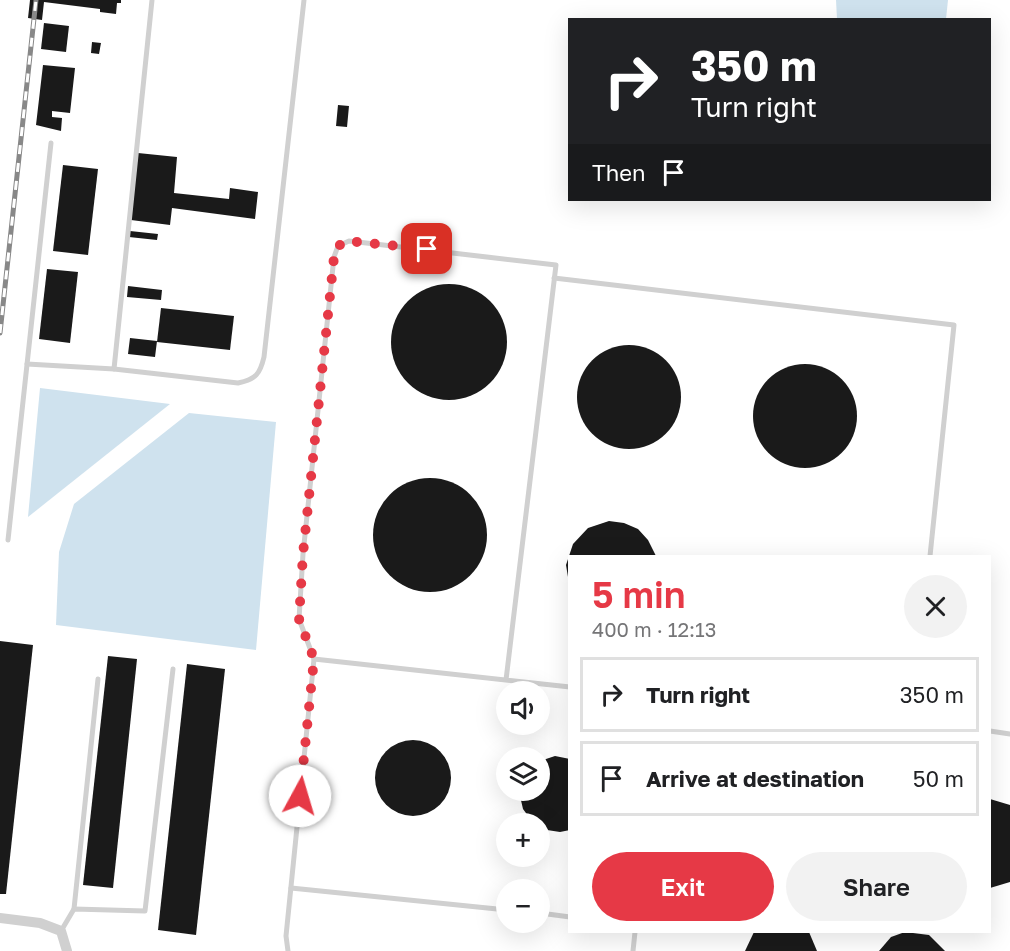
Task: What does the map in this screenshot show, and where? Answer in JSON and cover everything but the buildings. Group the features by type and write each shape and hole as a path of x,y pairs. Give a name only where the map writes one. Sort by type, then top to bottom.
{"street":[{"path":"0,918 40,923 61,931 67,951"}],"lane":[{"path":"114,369 152,0"},
{"path":"27,364 114,369 238,383 251,381 260,374 264,357 304,0"},
{"path":"8,540 51,143"},
{"path":"288,951 286,936 314,659 299,619 303,554 334,257 338,246 348,241 556,265 506,680"},
{"path":"554,278 954,325 930,555"},
{"path":"314,659 568,687"},
{"path":"74,909 145,911 173,669"},
{"path":"61,931 74,909 98,679"},
{"path":"991,732 1010,734"},
{"path":"291,888 496,909"},
{"path":"550,915 568,916"},
{"path":"633,951 635,933"}],"water":[{"path":"836,0 948,0 946,18 837,18"},
{"path":"40,388 170,404 28,517"},
{"path":"189,413 276,422 256,650 56,625 59,552 74,504"}],"railway":[{"path":"0,333 36,0"}],"route":[{"path":"300,796 314,659 299,619 303,554 334,257 338,246 348,241 427,249"}]}
